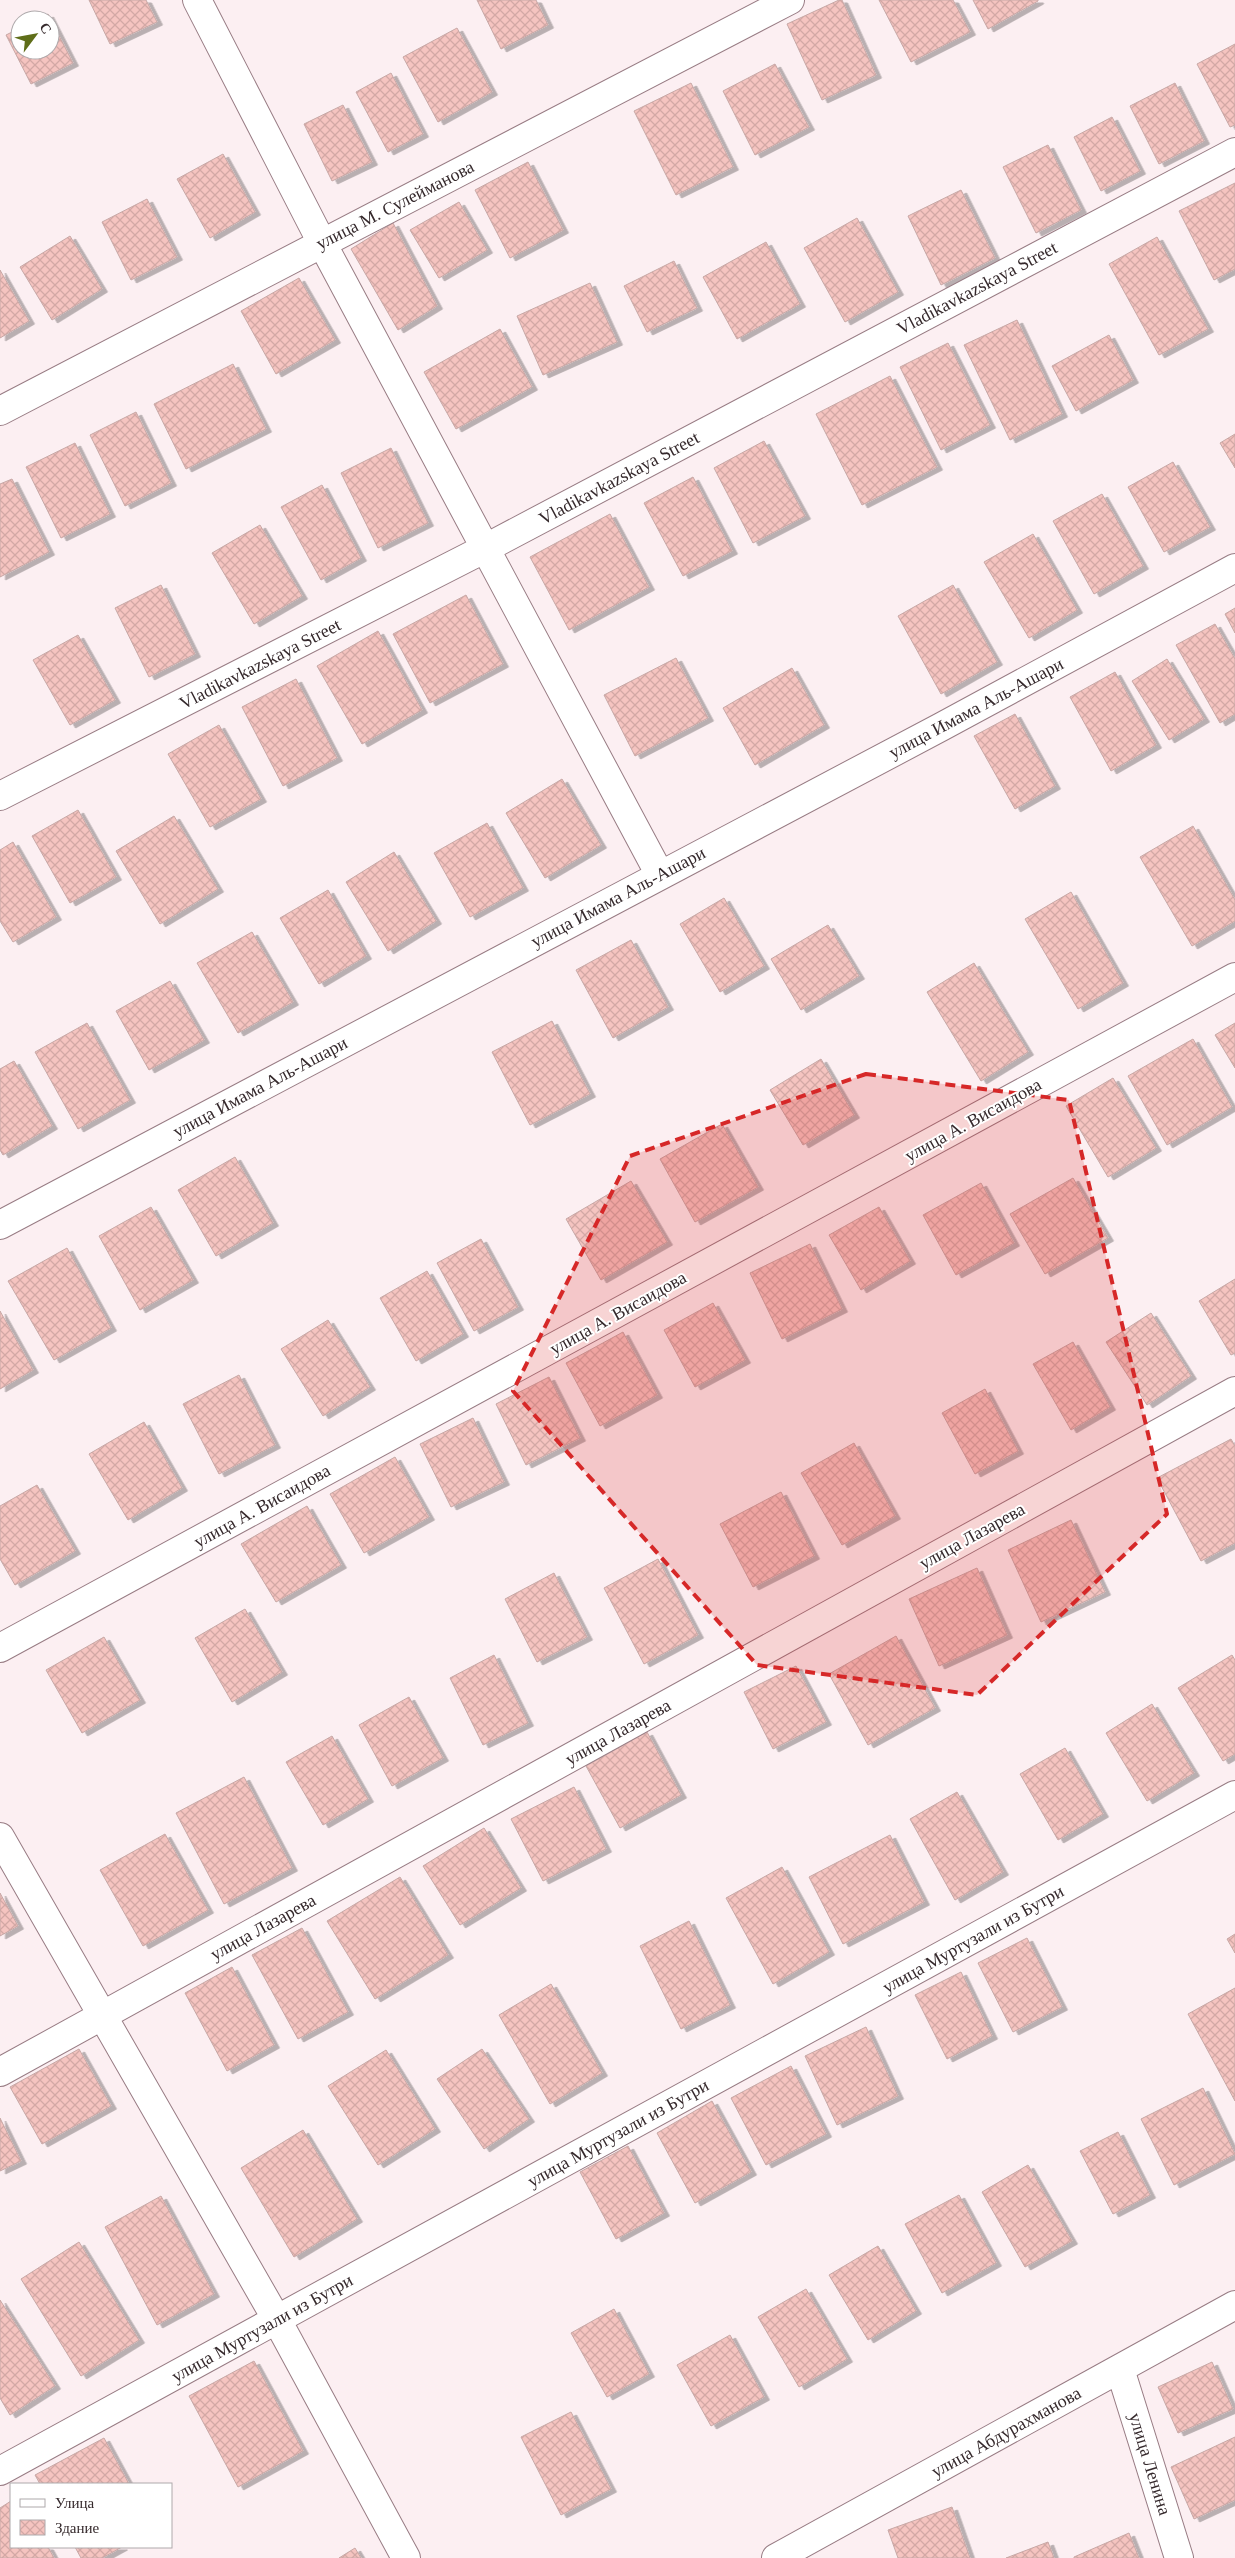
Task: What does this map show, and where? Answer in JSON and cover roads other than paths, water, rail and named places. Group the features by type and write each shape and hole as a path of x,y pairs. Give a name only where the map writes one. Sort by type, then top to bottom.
{"street":[{"path":"197,0 322,243 660,875"},
{"name":"улица М. Сулейманова","path":"0,411 790,0"},
{"name":"Vladikavkazskaya Street","path":"0,796 486,548 1235,152"},
{"name":"улица Имама Аль-Ашари","path":"0,1225 1235,568"},
{"name":"улица А. Висаидова","path":"0,1648 1235,978"},
{"name":"улица Лазарева","path":"0,2072 1235,1391"},
{"name":"улица Муртузали из Бутри","path":"0,2471 1235,1795"},
{"path":"0,1837 277,2320 406,2558"},
{"name":"улица Абдурахманова","path":"776,2558 806,2550 1235,2305"},
{"name":"улица Ленина","path":"1120,2369 1179,2558"}]}
